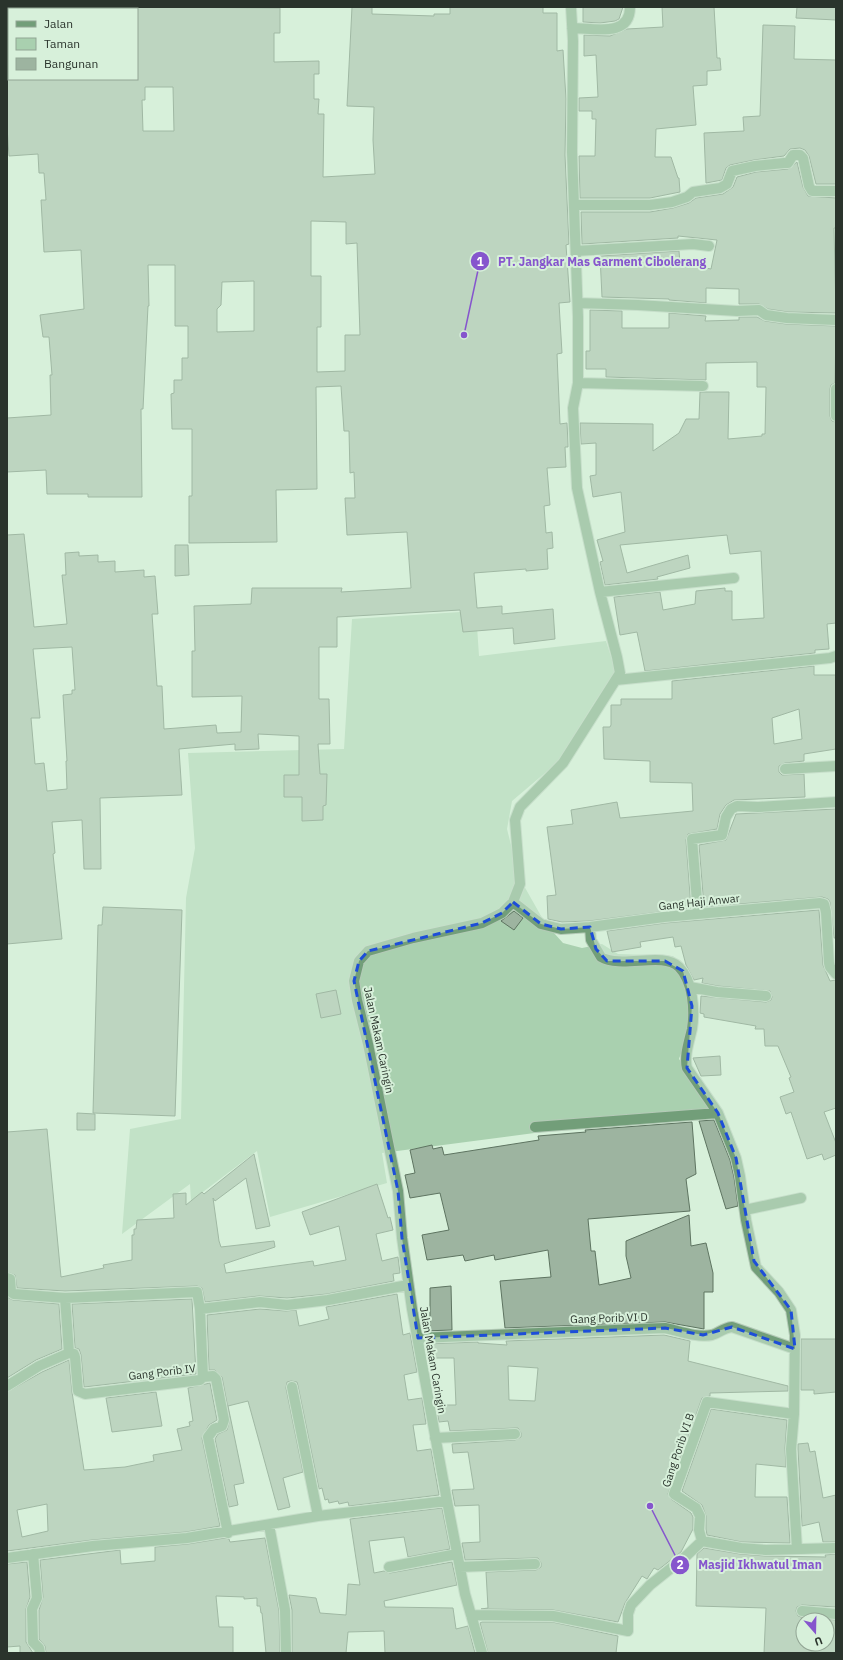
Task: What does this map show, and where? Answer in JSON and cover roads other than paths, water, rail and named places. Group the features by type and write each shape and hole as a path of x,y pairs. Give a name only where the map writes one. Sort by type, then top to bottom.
{"street":[{"path":"571,7 572,152 578,303 578,383 573,408 577,488 600,592 617,657 618,677 650,677 700,672 716,673 744,668 758,663 836,656"},
{"path":"572,28 616,28 626,23 630,17 630,7"},
{"path":"575,205 650,205 672,202 687,198 693,192 720,188 727,184 732,171 755,166 788,162 793,155 797,154 803,158 809,186 812,191 836,191"},
{"path":"576,251 693,244 710,246"},
{"path":"578,303 638,304 737,311 759,310 766,314 787,318 836,320"},
{"path":"578,383 703,386"},
{"path":"836,389 836,416"},
{"path":"600,592 734,578"},
{"name":"Jalan Makam Caringin","path":"482,1653 457,1554 408,1285 398,1191 368,1044 356,1000 354,981 359,961 368,951 413,938 482,923 502,913 513,902 520,884 515,820 520,807 562,763 618,677"},
{"path":"785,769 836,766"},
{"path":"698,914 692,839 722,835 726,817 731,809 737,806 758,807 836,802"},
{"name":"Gang Haji Anwar","path":"513,902 541,924 561,929 812,903 824,904 826,912 829,963 830,968 836,974"},
{"path":"590,927 591,940 601,958 613,962 665,961 676,964 683,971 690,987 692,1027 686,1062 687,1068 718,1113 736,1158 756,1267 779,1292 791,1310 795,1331 794,1414 791,1449 797,1549"},
{"path":"690,987 716,992 766,996"},
{"path":"536,1127 718,1113"},
{"path":"745,1210 801,1198"},
{"path":"7,1278 10,1279 11,1292 14,1294 65,1298 69,1353 39,1366 7,1386"},
{"path":"200,1309 260,1302 287,1305 321,1301 408,1285"},
{"name":"Gang Porib IV","path":"65,1298 197,1291 200,1309 203,1376 200,1380 85,1394 78,1391 75,1357 74,1354 69,1353"},
{"name":"Gang Porib VI D","path":"418,1338 665,1328 703,1336 713,1335 723,1328 732,1327 795,1349"},
{"path":"203,1376 213,1376 216,1379 224,1420 222,1426 210,1433 208,1437 228,1532"},
{"path":"292,1387 318,1516"},
{"name":"Gang Porib VI B","path":"702,1541 699,1530 700,1516 696,1508 674,1494 706,1402 794,1414"},
{"path":"435,1438 515,1434"},
{"path":"7,1558 228,1532 318,1516 447,1501"},
{"path":"269,1525 285,1610 286,1653"},
{"path":"472,1615 553,1616 628,1631 628,1614 631,1605 650,1585 685,1557 702,1541 741,1548 766,1550 836,1548"},
{"path":"33,1554 37,1598 32,1609 32,1632 33,1642 39,1648 40,1653"},
{"path":"389,1567 457,1554"},
{"path":"460,1567 535,1564"}],"place":[{"name":"PT. Jangkar Mas Garment Cibolerang","path":"464,335"},
{"name":"Masjid Ikhwatul Iman","path":"650,1506"}]}
